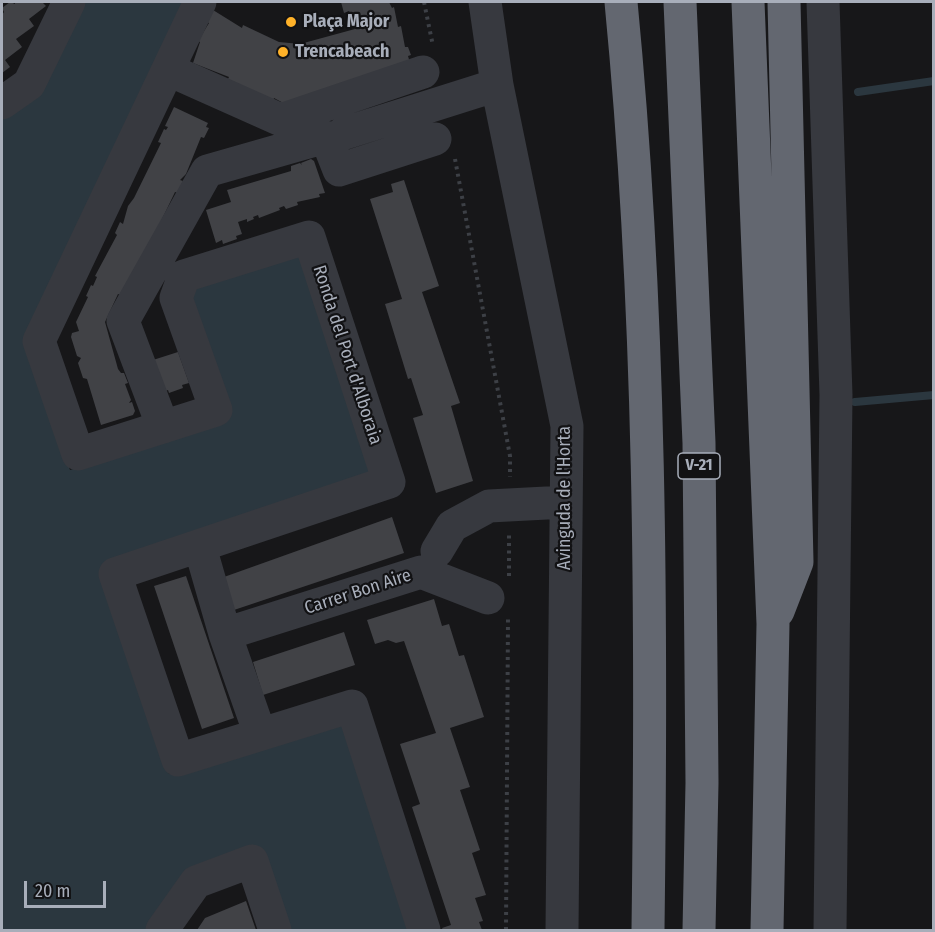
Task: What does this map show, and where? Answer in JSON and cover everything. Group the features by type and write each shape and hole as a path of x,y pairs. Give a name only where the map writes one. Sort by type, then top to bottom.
{"highway":[{"path":"599,2 633,122"},
{"path":"621,2 633,122 649,440 648,930"},
{"name":"V-21","path":"680,2 699,443 702,783 699,930"},
{"path":"748,2 773,624 767,930"},
{"path":"773,624 797,562 784,2"}],"street":[{"path":"2,103 29,84 69,2"},
{"name":"Ronda del Port d'Alboraia","path":"200,2 39,341 78,454 216,410 176,298 184,276 309,237 389,482 115,574 178,760 352,706 424,930"},
{"name":"Avinguda de l'Horta","path":"468,2 488,88 556,503 562,930"},
{"name":"Avinguda de l'Horta","path":"485,2 488,88"},
{"path":"823,2 836,395 830,930"},
{"path":"169,70 281,120 428,61"},
{"path":"342,134 488,88"},
{"path":"164,427 123,321 207,171 326,137 339,170 444,143"},
{"path":"437,551 452,526 489,506 556,503"},
{"name":"Avinguda de l'Horta","path":"542,930 556,503"},
{"path":"200,547 225,634 260,734"},
{"name":"Carrer Bon Aire","path":"225,634 421,572 502,599"},
{"path":"162,930 196,882 252,861 275,930"}],"path":[{"path":"424,2 428,61"},
{"path":"444,143 510,456 502,599 506,930"}],"shaded area":[{"path":"82,2 190,2 26,345 70,470 229,418 185,288 305,247 379,474 101,569 169,774 346,715 417,930 282,930 257,853 152,930 2,930 2,115"}],"building":[{"path":"10,2 15,4 15,2 42,2 46,6 29,19 34,26 16,39 22,47 5,60 10,67 2,73 2,15 4,12 2,8"},
{"path":"341,2 389,2 392,8 394,7 405,47 408,47 411,55 408,56 410,63 287,105 274,98 273,101 228,79 229,77 193,63 200,42 198,41 209,23 207,22 213,10 242,28 243,25 279,42 300,44 355,29 349,11 344,13"},
{"path":"174,107 208,123 206,127 209,128 204,138 201,137 186,174 180,180 183,181 178,193 175,192 125,297 118,294 105,322 118,369 124,373 128,383 125,384 131,400 129,403 132,402 135,411 133,415 101,425 87,379 83,378 78,363 81,358 77,356 71,337 72,333 79,331 76,322 88,297 86,296 117,235 115,233 120,222 123,224 128,206 161,143 158,142 164,129 168,127 165,126"},
{"path":"311,159 314,161 325,193 319,194 320,197 297,202 298,205 286,209 284,206 279,208 280,210 259,218 258,215 247,222 247,219 238,222 242,234 236,236 237,239 223,244 222,240 216,243 206,210 231,202 227,190 291,171 291,166 300,163 302,165 301,163"},
{"path":"404,180 439,286 422,292 460,403 451,406 473,481 436,493 413,418 423,415 411,378 408,379 385,304 402,299 370,199 393,192 391,184"},
{"path":"178,352 189,383 169,393 168,390 163,392 153,360"},
{"path":"392,517 404,553 234,610 224,577"},
{"path":"186,576 234,718 202,729 154,586"},
{"path":"434,599 442,626 449,624 459,656 464,655 484,717 450,728 470,787 460,790 480,850 472,853 486,895 475,898 483,921 479,922 482,930 443,930 442,928 451,925 412,807 420,804 400,744 436,733 404,641 396,643 388,640 375,644 367,620"},
{"path":"344,632 355,665 263,695 253,662"},
{"path":"246,901 256,930 197,930 205,918"}],"waterway":[{"path":"858,92 934,81"},
{"path":"855,402 934,395"}],"place":[{"name":"Plaça Major","path":"291,22"},
{"name":"Trencabeach","path":"283,52"}]}
